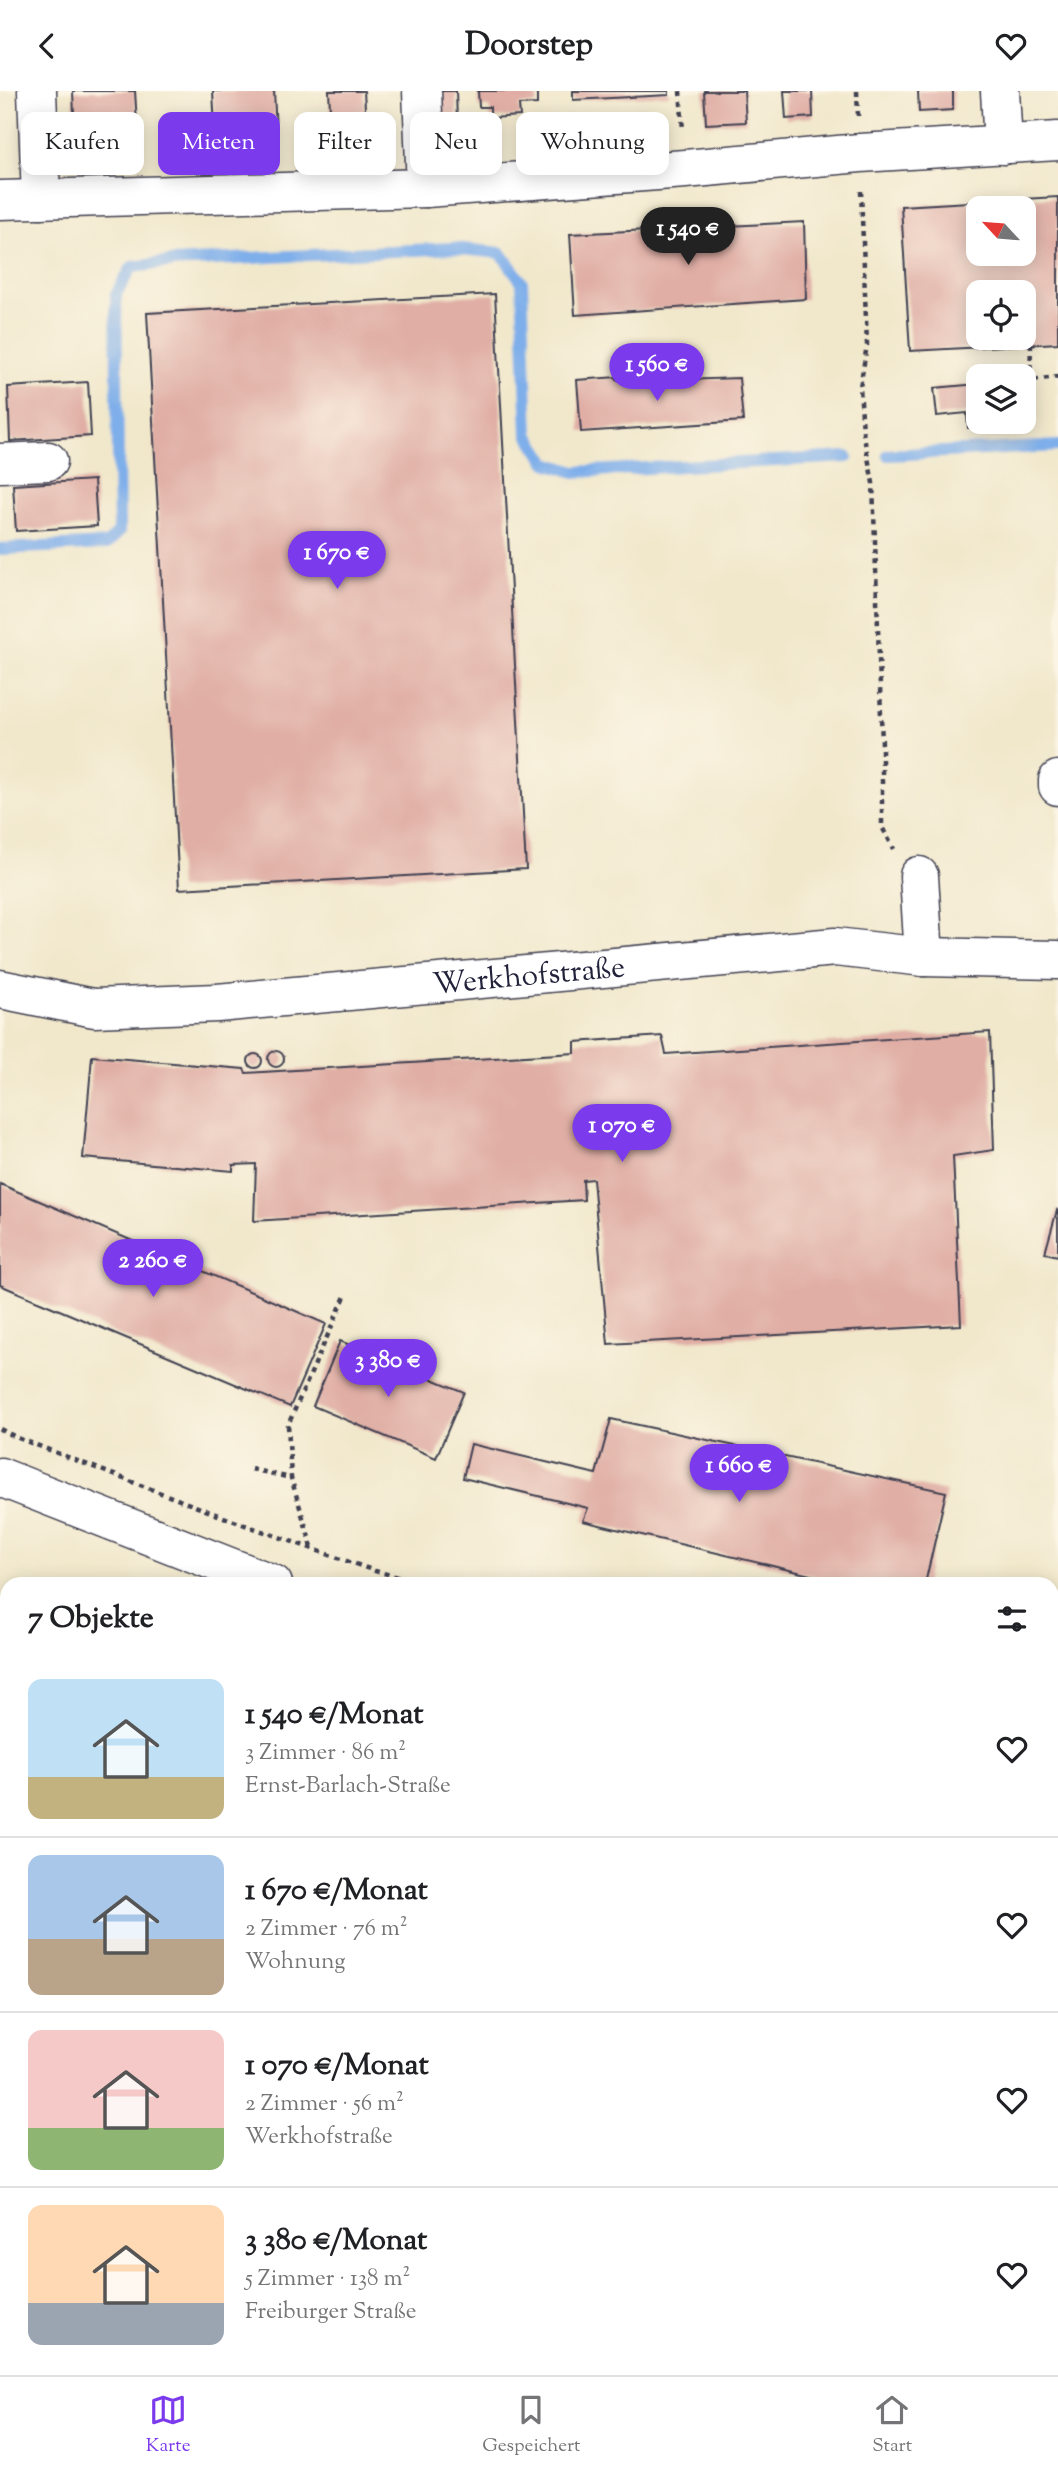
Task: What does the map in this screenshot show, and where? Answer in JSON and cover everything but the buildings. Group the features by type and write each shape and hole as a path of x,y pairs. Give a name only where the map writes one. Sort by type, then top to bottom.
{"street":[{"path":"37,91 41,199"},
{"path":"422,91 426,188"},
{"path":"1000,91 1003,145"},
{"path":"0,200 426,188 860,153 1058,141"},
{"path":"0,463 48,461"},
{"path":"1058,780 1058,786"},
{"path":"919,876 924,957"},
{"name":"Werkhofstraße","path":"0,989 94,1008 217,1003 835,947 924,957 1058,960"},
{"path":"0,1477 255,1577"}],"path":[{"path":"857,91 867,345 860,387 863,432 873,483 882,745 882,827 895,850 919,876"},
{"path":"1031,350 1030,380 1058,377"},
{"path":"312,1548 291,1478 288,1425 346,1294"},
{"path":"0,1429 18,1439 375,1571 399,1577"},
{"path":"251,1469 291,1478"}],"waterway":[{"path":"0,549 107,544 119,532 116,294 132,267 172,262 453,248 501,253 522,282 528,434 547,463 575,472 847,457"},
{"path":"888,455 1058,446"}]}
